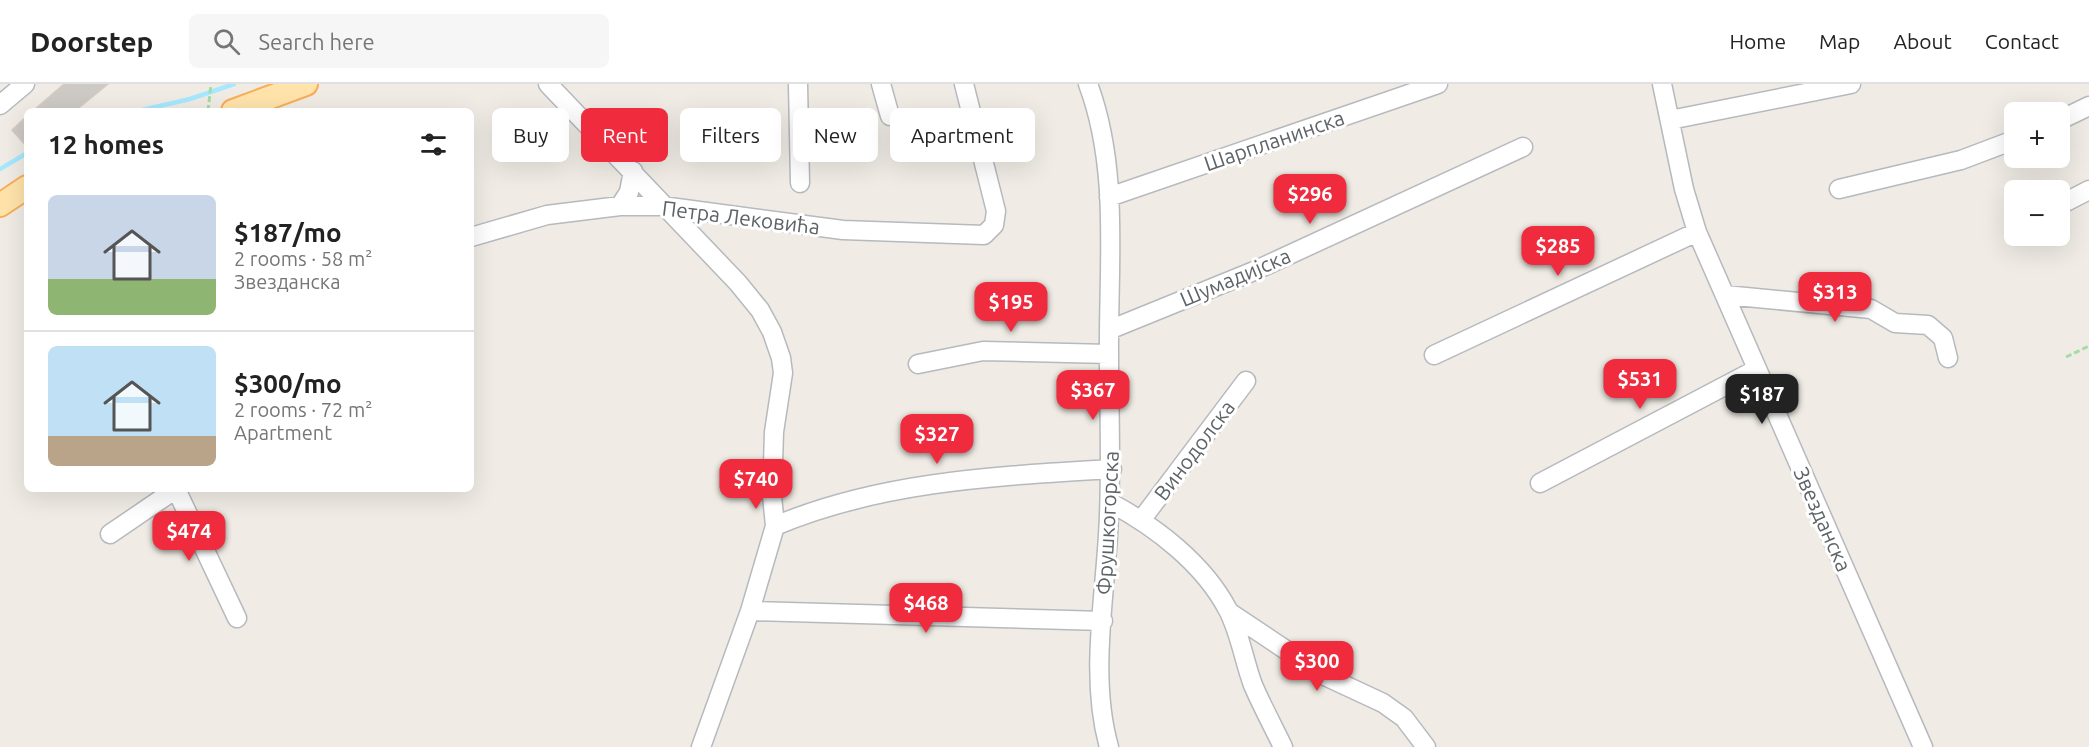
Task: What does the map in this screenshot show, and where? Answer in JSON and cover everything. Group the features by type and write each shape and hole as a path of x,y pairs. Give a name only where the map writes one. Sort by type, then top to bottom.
{"main road":[{"path":"241,108 306,84"},
{"path":"0,205 24,189"}],"street":[{"path":"0,105 25,84"},
{"path":"548,84 633,171 662,206 725,269 760,310 782,358 783,373 774,443 772,496 775,526 750,611 701,747"},
{"path":"798,84 800,183"},
{"path":"881,84 890,116"},
{"name":"Петра Лековића","path":"474,236 547,215 620,206 662,206 843,230 968,237 984,235 991,231 996,211 964,84"},
{"name":"Шарпланинска","path":"1109,196 1438,84"},
{"name":"Звезданска","path":"1662,84 1684,189 1697,232 1923,747"},
{"path":"1670,120 1851,84"},
{"name":"Фрушкогорска","path":"1094,86 1109,196 1112,469 1102,621 1101,697 1109,747"},
{"path":"2070,115 2089,106"},
{"path":"1839,189 1961,160 2004,144"},
{"name":"Шумадијска","path":"1109,330 1254,271 1523,147"},
{"path":"620,206 629,192 633,171"},
{"path":"2070,199 2089,189"},
{"path":"1434,356 1697,232"},
{"path":"1725,295 1871,309 1895,323 1928,325 1943,338 1948,358"},
{"path":"918,364 983,351 1109,354"},
{"path":"1540,483 1757,369"},
{"name":"Винодолска","path":"1142,519 1246,381"},
{"path":"775,526 818,509 963,478 1112,469"},
{"path":"110,534 172,492"},
{"path":"177,492 237,618"},
{"path":"1111,503 1142,519 1196,569 1229,612 1325,676 1383,703 1404,718 1426,747"},
{"path":"750,611 1102,621"},
{"path":"1229,612 1253,685 1283,747"}],"path":[{"path":"208,108 211,85"},
{"path":"2066,357 2089,346"}],"building":[{"path":"64,84 108,84 79,108 36,108"},
{"path":"24,119 24,144 12,130"}],"waterway":[{"path":"151,108 190,99 234,84"},
{"path":"0,169 24,155"}]}
